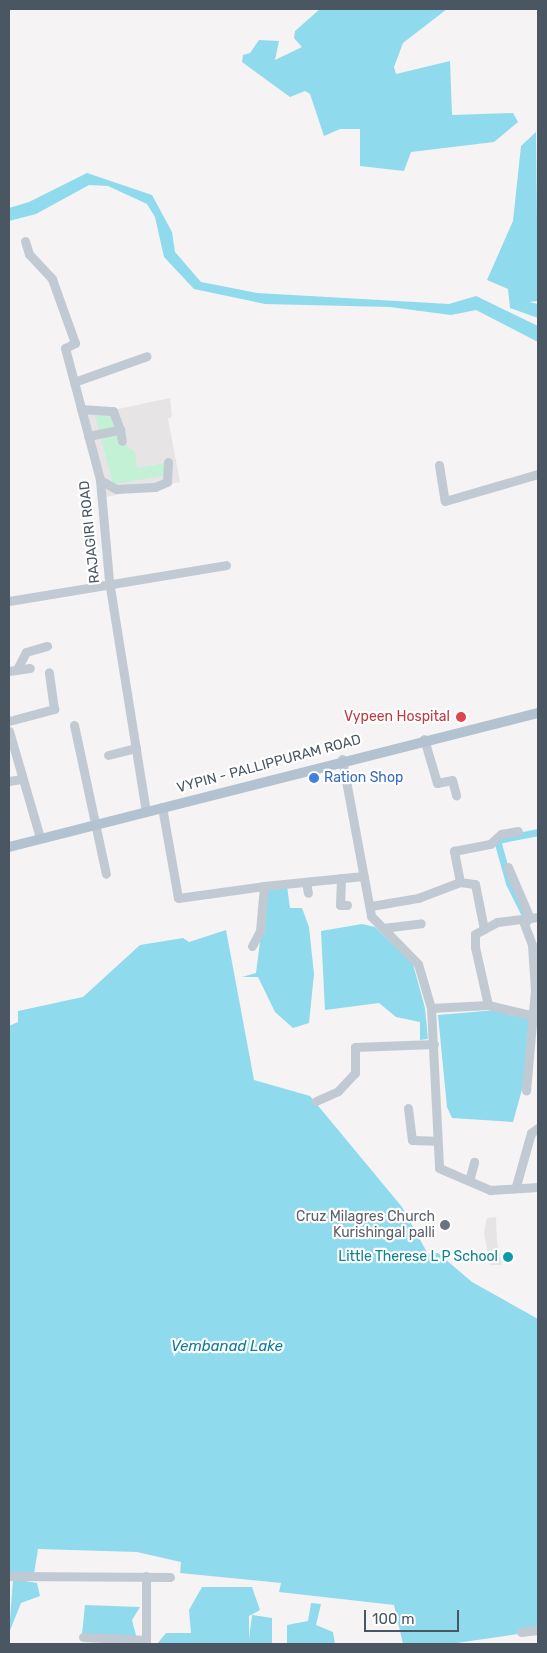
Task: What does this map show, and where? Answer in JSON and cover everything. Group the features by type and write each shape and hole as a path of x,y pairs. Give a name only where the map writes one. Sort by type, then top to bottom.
{"main road":[{"name":"VYPIN - PALLIPPURAM ROAD","path":"9,847 40,838 96,828 146,811 342,759 538,713"}],"street":[{"name":"RAJAGIRI ROAD","path":"25,241 29,254 52,279 75,344 65,348 100,480 109,581 146,811"},
{"path":"74,382 130,366 147,356"},
{"path":"81,410 114,411 122,442"},
{"path":"88,436 120,430"},
{"path":"100,480 116,489 155,487 167,482 168,462"},
{"path":"439,465 445,501 538,474"},
{"path":"9,601 109,581 226,564"},
{"path":"13,670 26,652 47,646"},
{"path":"13,670 30,668"},
{"path":"9,721 54,709 49,672"},
{"path":"74,725 106,874"},
{"path":"9,731 21,778 40,838"},
{"path":"424,739 437,783 452,780 456,795"},
{"path":"108,755 136,748"},
{"path":"342,759 371,906 371,916 418,964 431,1008 434,1044 436,1141 439,1168 490,1190 516,1186 538,1187"},
{"path":"9,782 21,778"},
{"path":"162,807 178,898 264,886 364,876"},
{"path":"460,882 454,851 490,844 501,834 518,831"},
{"path":"508,867 530,918 536,968 535,1020 526,1091"},
{"path":"341,878 340,905 348,905"},
{"path":"306,882 308,893"},
{"path":"371,906 418,898 460,882 475,884 484,930"},
{"path":"252,946 260,931 264,886"},
{"path":"488,1005 475,948 475,934 497,922 530,918"},
{"path":"383,928 421,924"},
{"path":"431,1008 488,1005 535,1020"},
{"path":"316,1101 338,1091 355,1073 355,1047 434,1044"},
{"path":"408,1108 412,1140 436,1141"},
{"path":"516,1186 531,1133 538,1128"},
{"path":"469,1181 474,1162"},
{"path":"9,1576 170,1577"},
{"path":"83,1637 146,1642 146,1576"},
{"path":"521,1632 538,1630"}],"shaded area":[{"path":"170,398 172,416 168,419 180,482 106,497 82,407 118,409"},
{"path":"496,1217 497,1242 502,1265 490,1265 484,1232 487,1218"}],"green space":[{"path":"95,415 122,418 126,445 135,452 137,468 166,463 170,475 113,484"}],"water":[{"path":"320,9 447,9 403,43 394,67 396,74 450,61 452,115 513,113 518,122 494,142 411,152 404,171 360,166 360,129 340,129 324,136 310,94 305,91 290,97 242,62 243,55 250,53 259,40 279,41 275,60 302,47 294,38 295,31"},
{"path":"536,132 538,301 529,302 538,304 538,318 510,308 508,289 487,280 513,221 521,146"},
{"path":"87,173 152,195 172,232 175,252 201,282 257,293 449,304 476,296 538,326 538,342 476,310 451,315 390,307 265,304 194,289 164,257 155,217 147,204 108,186 89,185 36,214 9,221 9,208 29,202"},
{"path":"287,886 290,908 302,908 309,927 314,974 309,1023 293,1028 275,1012 258,977 242,977 256,973 267,887"},
{"path":"362,924 375,927 413,964 425,1008 428,1039 420,1040 420,1022 396,1017 379,1003 325,1010 321,931"},
{"name":"Vembanad Lake","path":"226,930 254,1080 310,1096 402,1207 428,1254 438,1253 472,1282 538,1319 538,1631 450,1644 403,1644 394,1605 279,1592 281,1583 180,1573 181,1562 137,1552 38,1549 34,1574 9,1573 9,1026 18,1022 18,1011 83,997 140,945 183,938 189,942"},
{"path":"508,1009 510,1015 528,1018 531,1025 526,1075 513,1122 452,1118 447,1107 438,1015"},
{"path":"13,1579 37,1583 40,1596 21,1603 9,1633"},
{"path":"202,1587 252,1587 260,1610 249,1616 249,1639 252,1615 272,1618 272,1644 157,1644 166,1633 191,1633 189,1610"},
{"path":"311,1603 321,1604 316,1625 333,1632 335,1644 287,1644 287,1625 308,1621"},
{"path":"85,1605 140,1607 132,1620 137,1639 82,1634"}],"waterway":[{"path":"528,921 509,883 497,840 538,832"}],"place":[{"name":"Vypeen Hospital","path":"461,717"},
{"name":"Ration Shop","path":"314,778"},
{"name":"Cruz Milagres Church Kurishingal palli","path":"445,1225"},
{"name":"Little Therese L P School","path":"508,1257"}]}
